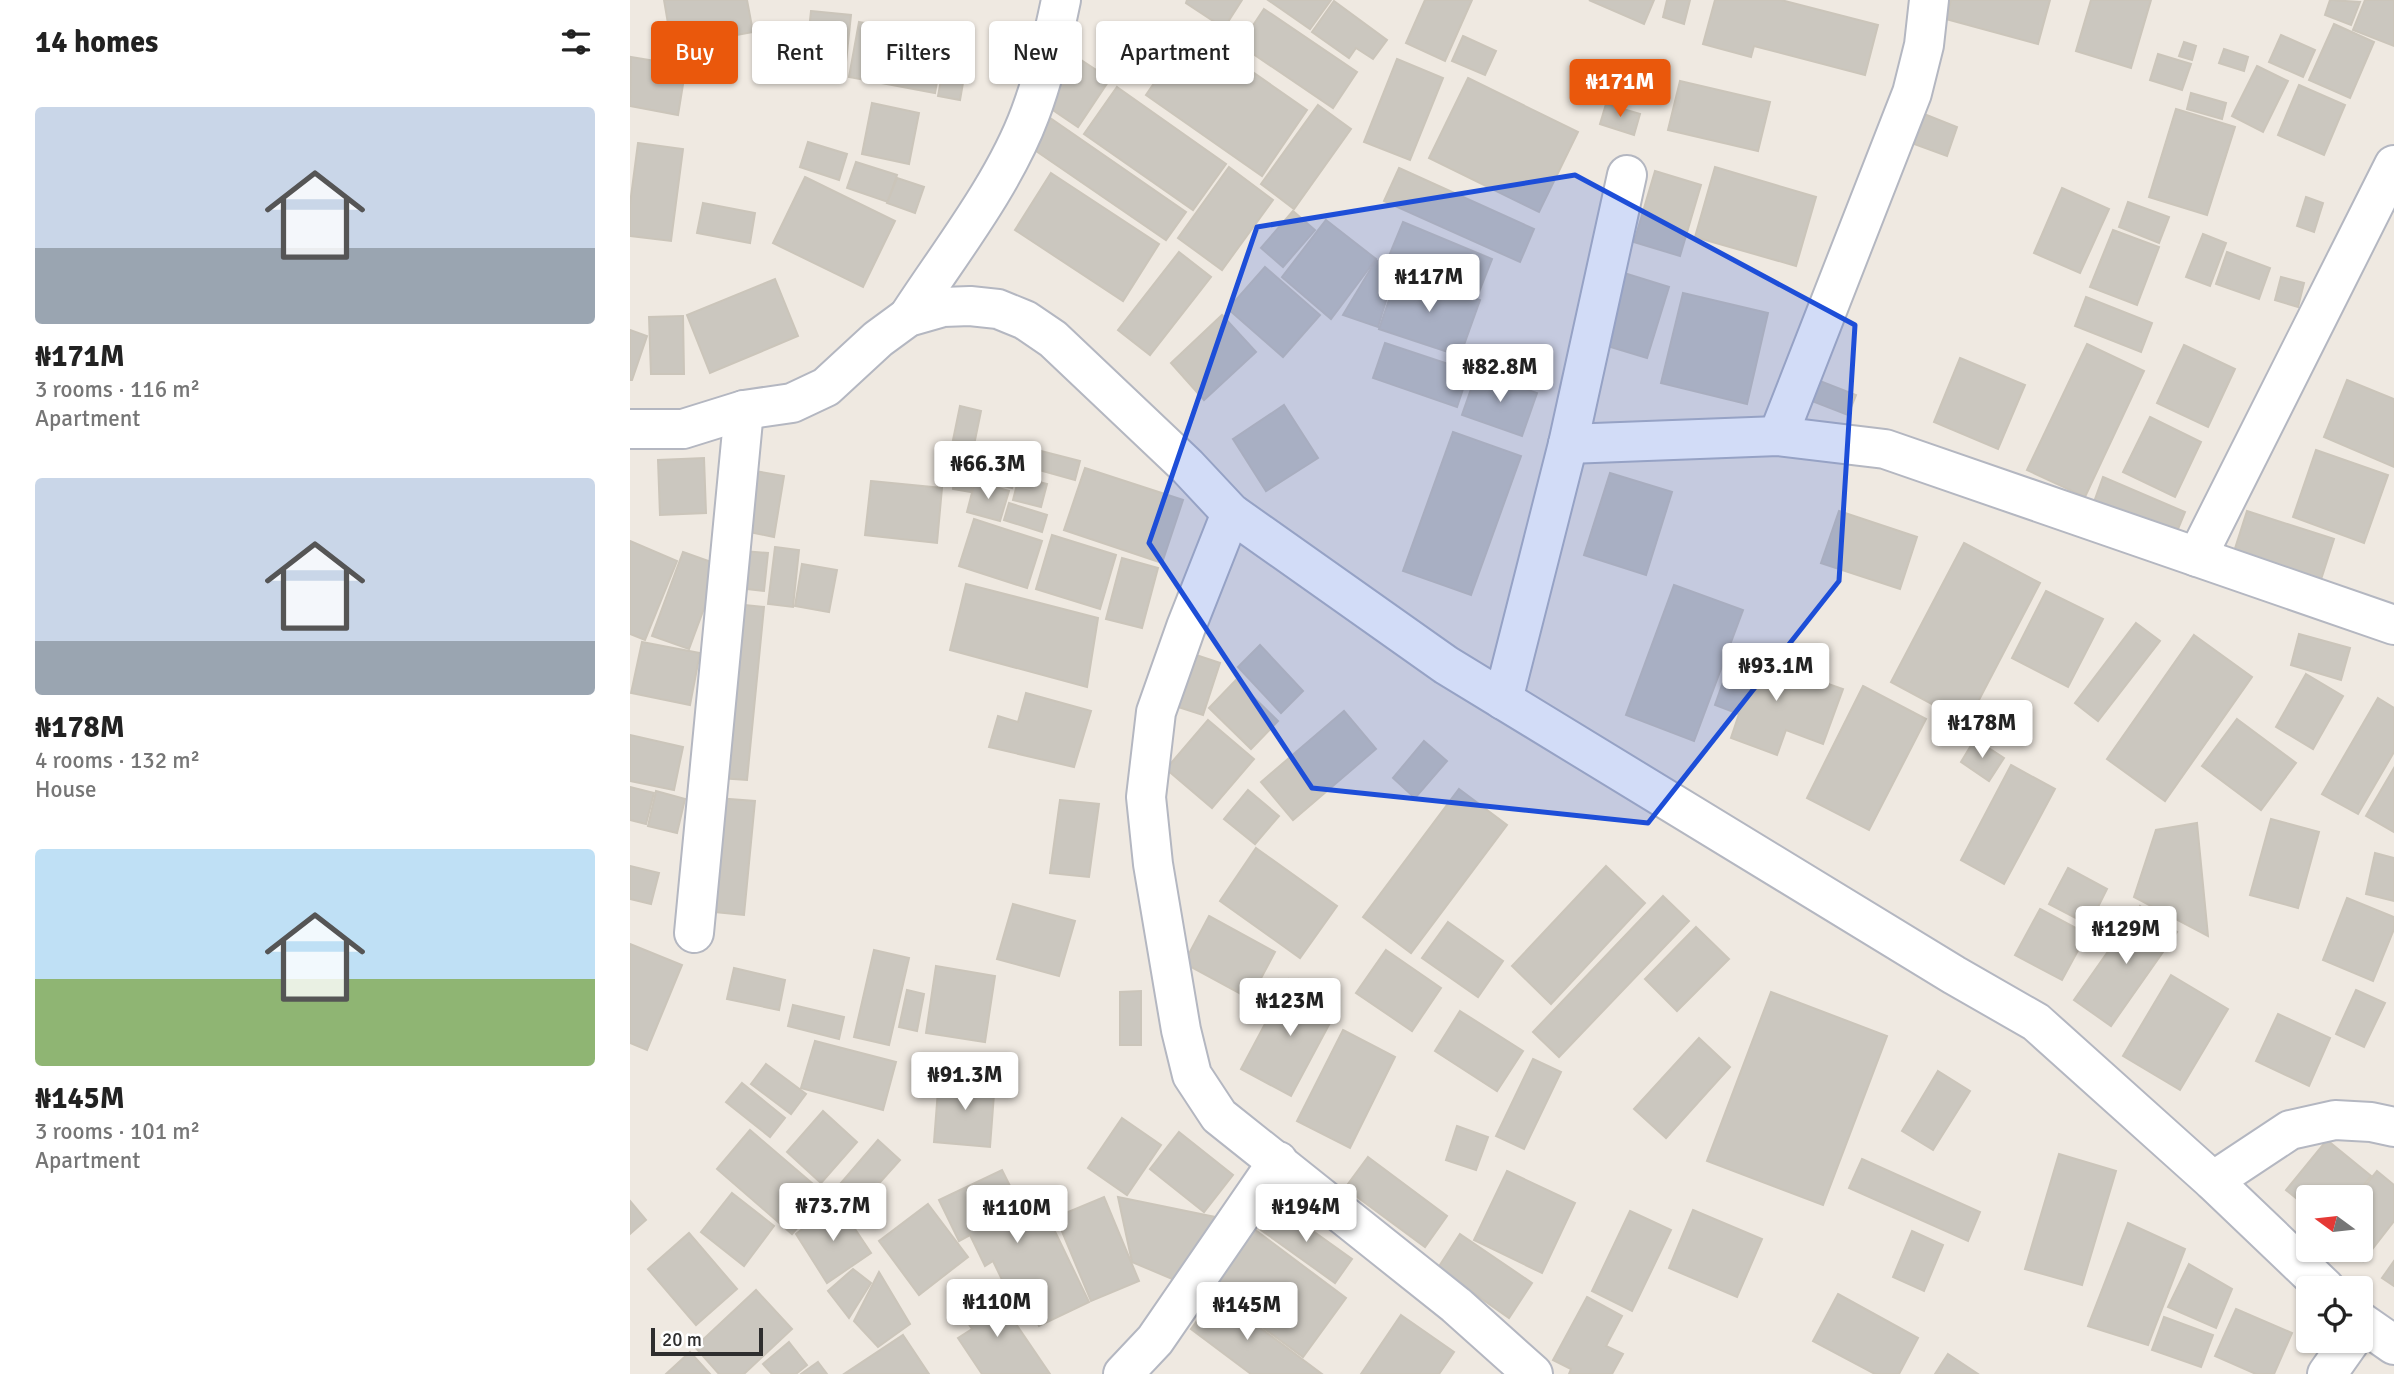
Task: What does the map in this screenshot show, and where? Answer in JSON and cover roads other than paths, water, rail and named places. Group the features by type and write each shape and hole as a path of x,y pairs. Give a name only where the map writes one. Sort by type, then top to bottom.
{"street":[{"path":"908,317 1010,158 1030,116 1051,48 1061,0"},
{"path":"1778,436 1913,93 1924,45 1929,0"},
{"path":"2197,557 2394,165"},
{"path":"1503,700 1567,444 1627,175"},
{"path":"630,429 683,429 744,410 792,403 826,387 878,339 908,317 943,307 998,309 1024,320 1053,339 1187,466 1231,513 1446,665 1942,968 2036,1022 2213,1181 2312,1276"},
{"path":"694,933 744,410"},
{"path":"1567,444 1778,436 1885,449 2394,625"},
{"path":"1231,513 1186,626 1156,712 1146,797 1155,877 1181,1030 1192,1075 1219,1116 1456,1305 1533,1374"},
{"path":"2213,1181 2290,1130 2335,1120 2371,1122 2394,1127"},
{"path":"1123,1374 1155,1340 1278,1161"},
{"path":"2373,1335 2394,1345"},
{"path":"2328,1374 2342,1353"}]}
